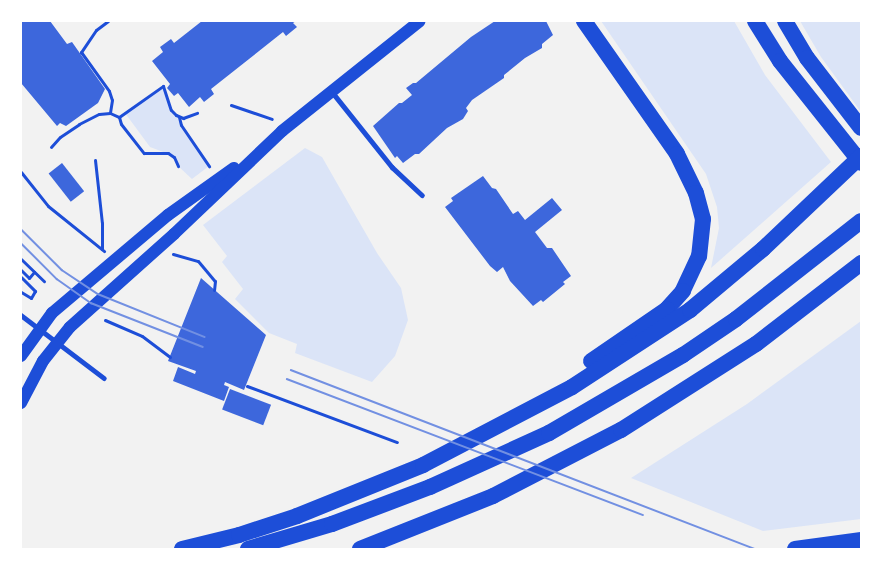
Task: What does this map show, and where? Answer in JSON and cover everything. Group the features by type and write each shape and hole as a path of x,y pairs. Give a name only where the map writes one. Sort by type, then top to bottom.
{"highway":[{"path":"493,427 667,309 690,280 702,245 703,219 689,176 677,154 584,21"},
{"path":"755,21 780,61 861,163"},
{"path":"785,21 807,58 861,128"},
{"path":"182,549 239,535 297,516 423,465 572,387 690,310 763,249 861,156"},
{"path":"248,549 332,524 450,479 549,433 683,355 736,319 861,221"},
{"path":"360,549 493,496 588,448 672,400 746,351 861,263"},
{"path":"795,549 861,540"}],"main road":[{"path":"21,356 40,328 62,305 168,215 264,147 420,21"},
{"path":"21,403 43,361 57,342 264,147"}],"lane":[{"path":"332,92 392,167 422,195"},
{"path":"21,315 104,378"}],"path":[{"path":"108,21 96,30 81,52 109,91 112,100 110,113"},
{"path":"119,117 163,86 171,110 179,116 181,125 209,166"},
{"path":"231,105 272,119"},
{"path":"51,147 60,136 99,114 110,113 119,117"},
{"path":"179,116 197,113"},
{"path":"119,117 121,124 144,153 168,153 174,157 178,166"},
{"path":"95,160 102,224 102,249"},
{"path":"21,172 48,206 102,249 113,262"},
{"path":"161,246 177,256 198,261 215,281 214,290"},
{"path":"21,259 44,281"},
{"path":"21,270 29,278 34,272"},
{"path":"21,277 35,291 32,298 21,292"},
{"path":"105,320 142,336 170,357"},
{"path":"247,386 397,442"}],"shaded area":[{"path":"601,21 734,21 765,75 831,162 711,268 719,228 717,207 706,174"},
{"path":"800,21 861,21 861,112 821,57"},
{"path":"163,86 171,110 179,116 181,125 209,166 192,179 178,166 174,156 150,147 125,113"},
{"path":"305,148 322,157 377,253 401,288 408,320 395,356 372,382 295,353 297,344 269,333 235,299 243,289 222,262 227,256 203,225"},
{"path":"861,321 861,519 763,531 631,478 747,404"}],"building":[{"path":"21,21 50,21 67,44 72,42 105,89 98,103 66,126 60,123 57,126 21,83"},
{"path":"202,21 296,21 293,23 297,27 286,36 283,32 211,89 214,94 204,102 200,97 189,107 178,93 174,96 167,88 170,84 152,61 163,52 160,47 171,39 174,43"},
{"path":"495,21 546,21 553,35 542,44 542,48 525,58 504,75 504,78 472,100 466,108 468,111 463,119 447,128 419,154 415,154 403,163 397,156 395,158 373,126 399,103 412,95 406,88 416,83 471,37"},
{"path":"62,163 84,191 71,202 49,173"},
{"path":"483,176 492,188 496,189 513,214 518,211 525,220 552,198 562,210 535,232 547,248 552,248 571,276 543,302 541,300 533,306 510,281 503,267 497,272 490,266 445,207 453,201 451,198"},
{"path":"201,278 266,335 244,390 225,382 224,385 229,387 224,401 173,381 178,367 195,374 196,371 168,361"},
{"path":"230,389 271,405 263,425 222,410"}],"tram line":[{"path":"21,229 62,270 98,294 205,337"},
{"path":"21,243 57,279 91,303 203,347"},
{"path":"291,370 756,549"},
{"path":"287,379 643,515"}]}
